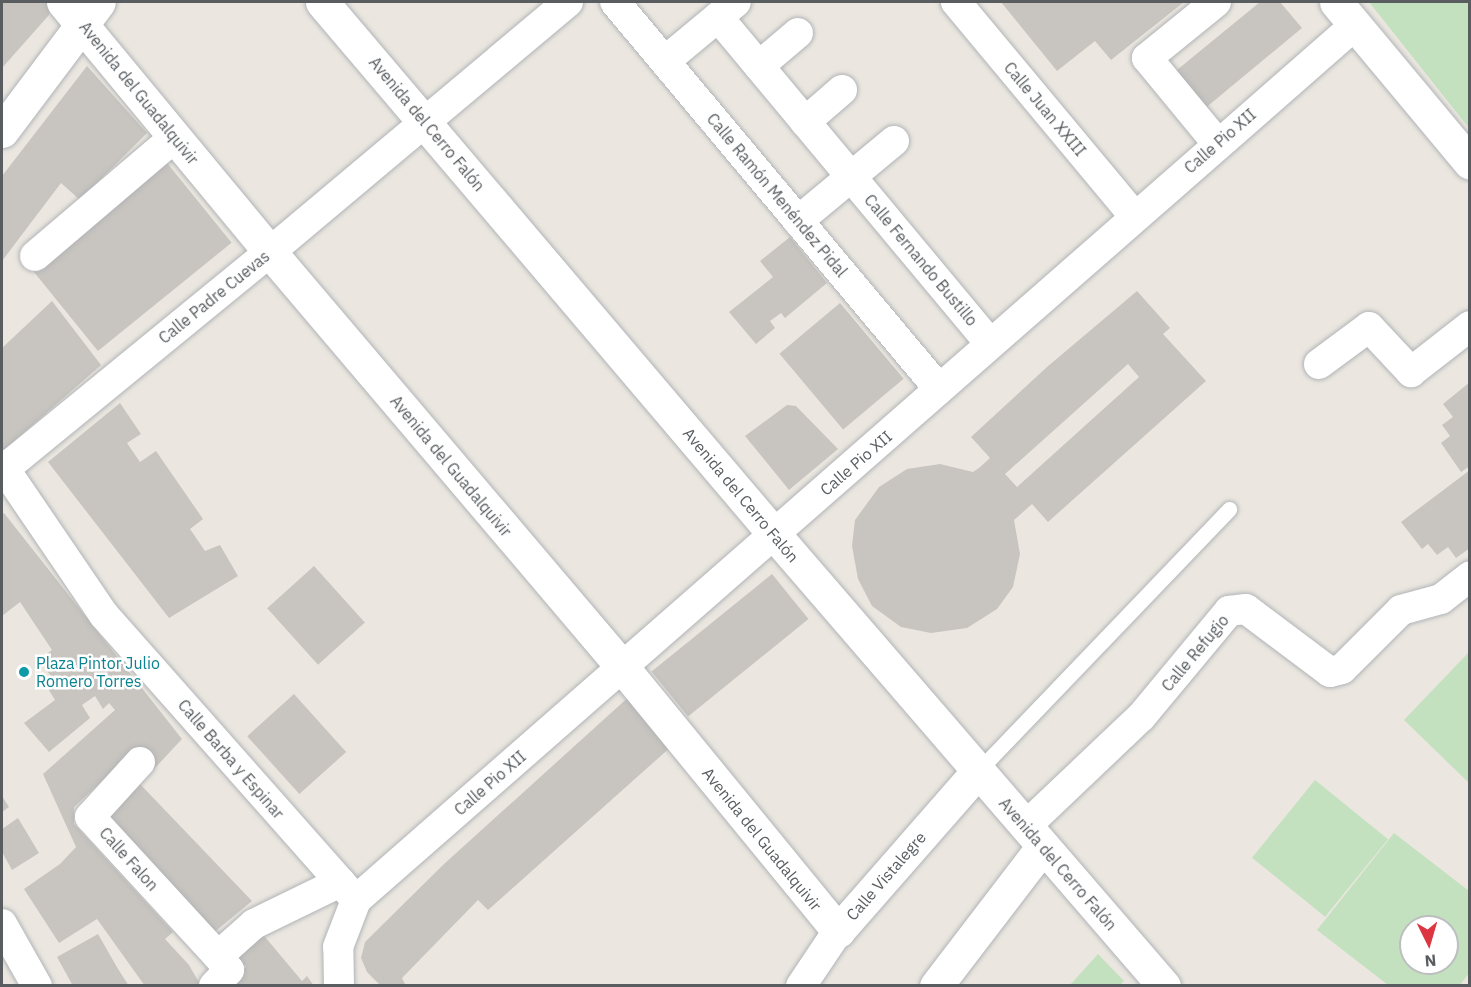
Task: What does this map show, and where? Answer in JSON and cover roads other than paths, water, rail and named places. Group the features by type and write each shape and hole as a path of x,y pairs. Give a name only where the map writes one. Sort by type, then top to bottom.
{"street":[{"name":"Avenida del Cerro Falón","path":"322,2 774,534 1164,986"},
{"name":"Calle Padre Cuevas","path":"2,468 270,252 568,2"},
{"name":"Calle Ramón Menéndez Pidal","path":"615,2 939,389"},
{"name":"Calle Juan XXIII","path":"956,2 1134,216"},
{"path":"1216,2 1147,58 1217,143"},
{"path":"2,131 81,9"},
{"name":"Avenida del Guadalquivir","path":"81,9 175,137 623,668 837,931"},
{"name":"Calle Fernando Bustillo","path":"665,61 727,9 759,66 990,344"},
{"name":"Calle Pio XII","path":"348,891 623,668 1217,143 1345,13"},
{"path":"1345,13 1470,163"},
{"path":"759,66 798,33"},
{"path":"805,122 842,90"},
{"path":"35,256 175,137"},
{"path":"798,221 894,141"},
{"path":"1319,364 1369,327 1412,372 1470,326"},
{"name":"Calle Barba y Espinar","path":"2,468 104,615 348,891"},
{"name":"Calle Refugio","path":"1034,836 1141,717 1229,611 1246,609 1330,672 1342,669 1401,610 1441,599 1470,576"},
{"name":"Calle Falon","path":"140,762 90,817 218,956"},
{"name":"Calle Vistalegre","path":"801,986 837,931 978,771"},
{"path":"936,986 1034,836"},
{"path":"214,986 229,970 218,956 254,924 348,891 338,947 339,986"},
{"path":"2,924 37,986"}],"lane":[{"path":"978,771 1229,509"}],"place":[{"name":"Plaza Pintor Julio Romero Torres","path":"24,672"}]}
